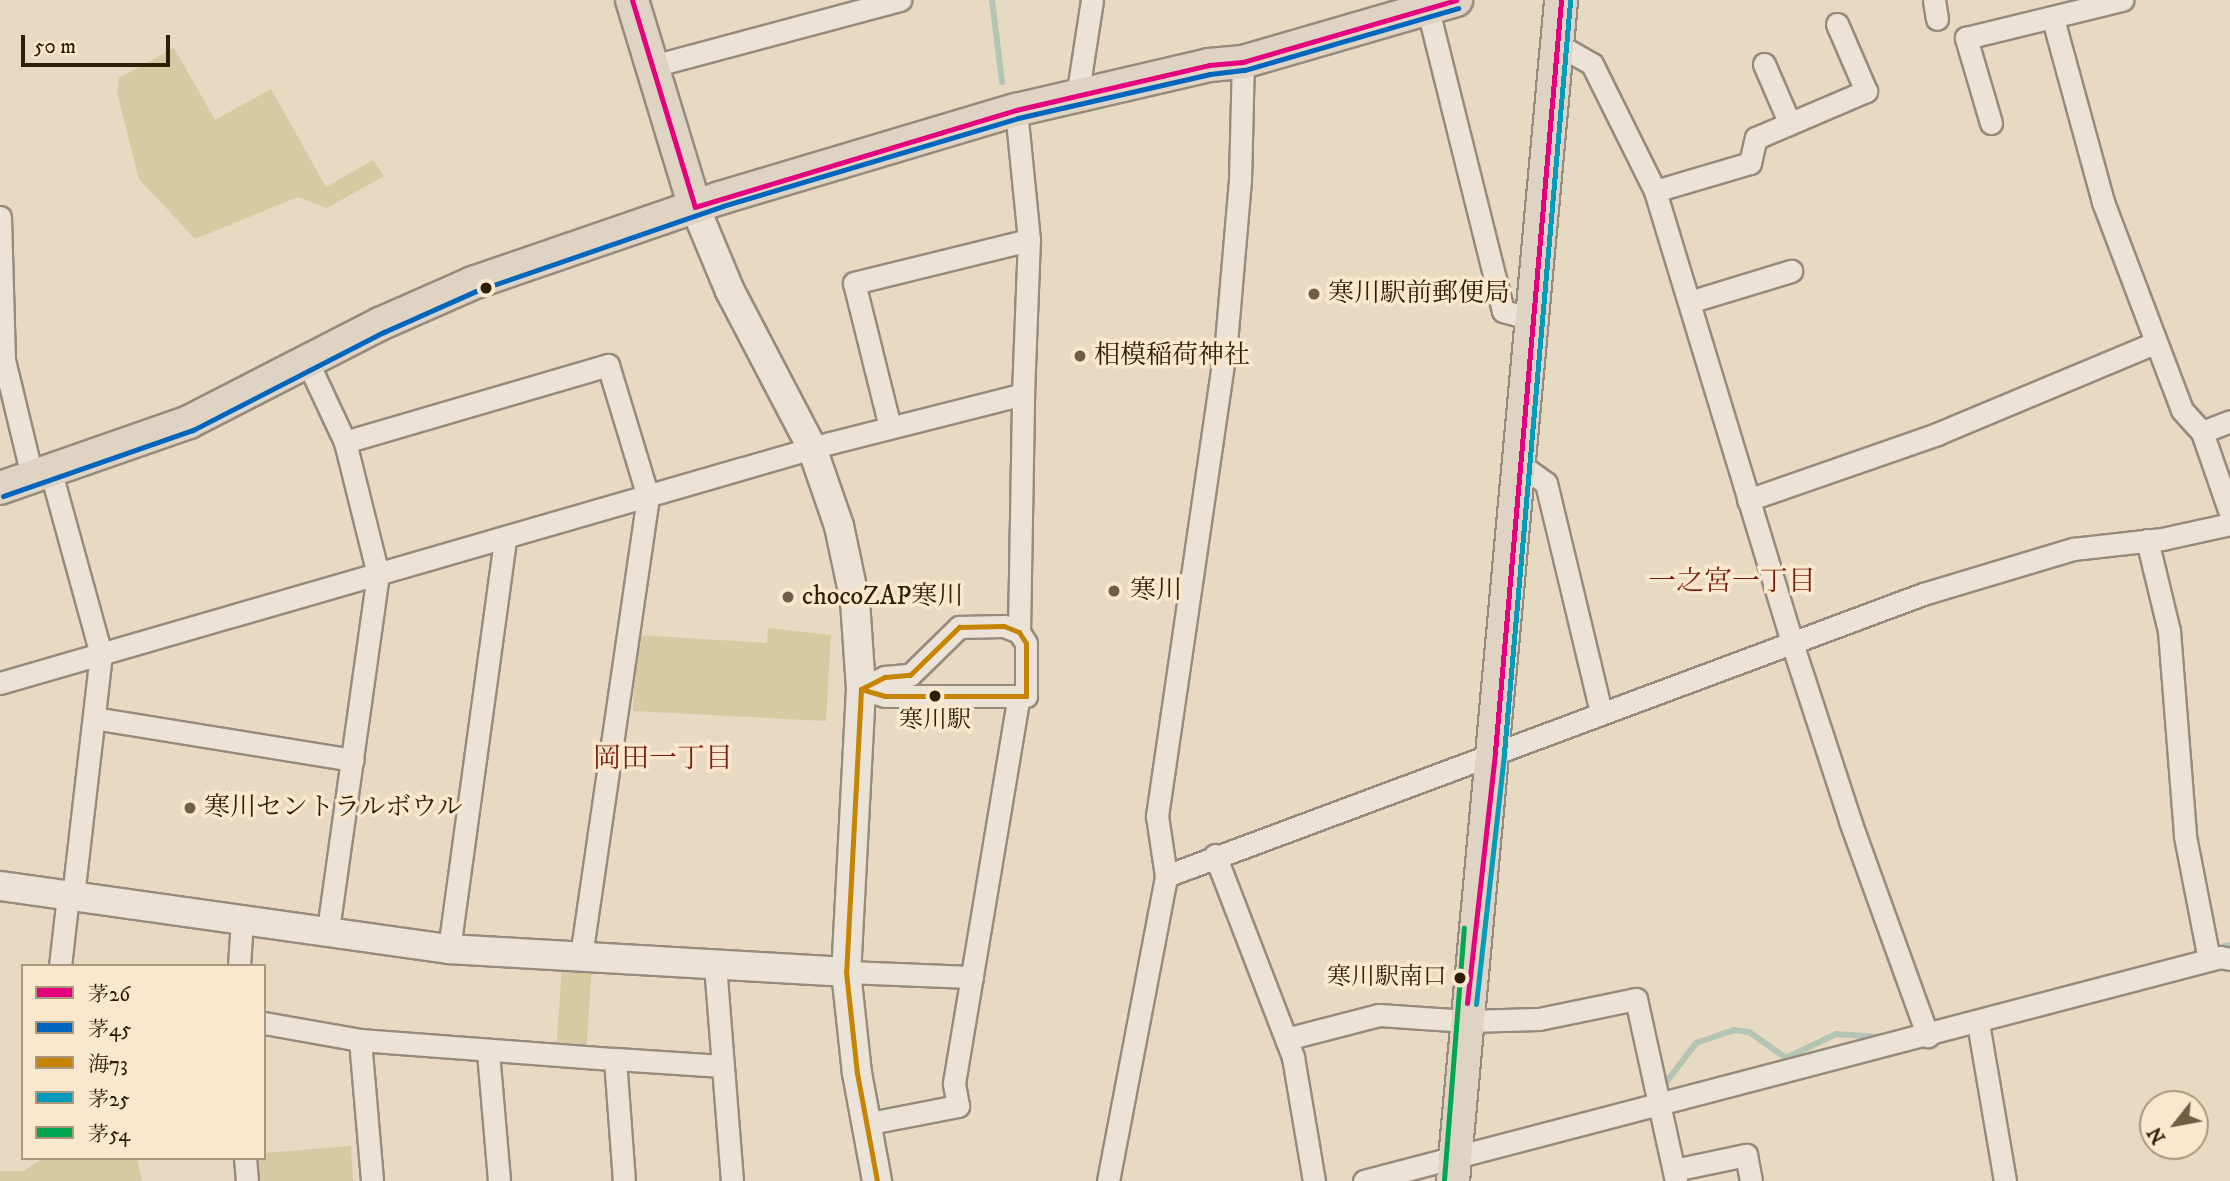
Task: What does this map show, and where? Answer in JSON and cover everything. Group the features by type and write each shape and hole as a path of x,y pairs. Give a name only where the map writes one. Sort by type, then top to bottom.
{"main road":[{"path":"632,0 695,207"},
{"path":"1454,1168 1473,929 1495,752 1561,0"},
{"path":"0,488 188,422 380,324 473,284 695,207 1016,110 1195,68 1243,62 1442,5"}],"street":[{"path":"653,66 900,0"},
{"path":"1076,97 1092,0"},
{"path":"1991,123 1973,100 1966,38 2053,19 2122,0"},
{"path":"1442,5 1503,311 1533,319"},
{"path":"2053,19 2103,202 2182,410 2202,432 2230,513"},
{"path":"1655,191 1750,163 1756,138 1866,91 1837,24"},
{"path":"1559,45 1592,64 1655,191 1791,639 1850,821 1928,1037"},
{"path":"1108,1181 1166,876 1157,816 1226,343 1240,181 1243,62"},
{"path":"1764,64 1790,124"},
{"path":"861,689 885,696 1018,699 1026,696 1029,687 1029,658 1019,632 1023,601 1023,394 1029,240 1016,110"},
{"path":"695,207 730,291 812,448 839,526 855,601 861,689 846,972 865,1124 877,1181"},
{"path":"0,217 5,359 101,654 61,964"},
{"path":"890,426 854,284 1029,240"},
{"path":"1689,302 1791,271"},
{"path":"1748,500 1937,434 2155,343"},
{"path":"308,363 345,442 378,575 328,932"},
{"path":"345,442 608,365 648,497 581,955"},
{"path":"0,683 812,448 1023,394"},
{"path":"2202,432 2230,421"},
{"path":"1521,466 1546,483 1601,712"},
{"path":"1166,876 1791,639 2073,549 2147,540 2230,524"},
{"path":"449,949 505,538"},
{"path":"2147,540 2169,631 2185,836 2208,960"},
{"path":"861,689 885,677 910,675 959,626 996,625 1019,632"},
{"path":"865,1124 958,1106 954,1083 1018,699"},
{"path":"94,718 352,760"},
{"path":"1215,856 1293,1057 1314,1181"},
{"path":"0,886 449,949 972,977"},
{"path":"239,964 242,920"},
{"path":"1364,1181 1454,1168 1659,1096 1928,1037 2208,960 2230,959"},
{"path":"715,965 732,1181"},
{"path":"1286,1039 1379,1015 1467,1012 1539,1019 1636,999 1675,1175 1746,1155 1751,1181"},
{"path":"266,1023 360,1040 488,1052 723,1066"},
{"path":"1978,1023 2005,1181"},
{"path":"360,1040 372,1181"},
{"path":"488,1052 499,1181"},
{"path":"615,1059 624,1181"},
{"path":"245,1160 247,1181"}],"shaded area":[{"path":"174,48 215,120 271,89 326,187 373,160 384,176 327,208 298,197 195,239 139,179 117,93 119,78"},
{"path":"768,628 831,635 826,721 633,711 637,635 767,643"},
{"path":"562,966 592,968 586,1048 556,1046"},
{"path":"351,1146 353,1181 258,1181 256,1160 266,1160 266,1153"},
{"path":"40,1160 137,1160 142,1181 0,1181 0,1171 24,1171"}],"waterway":[{"path":"992,0 1002,82"},
{"path":"2220,947 2230,945"},
{"path":"1661,1089 1696,1043 1734,1030 1749,1032 1786,1058 1836,1034 1880,1037"}],"transit line":[{"name":"茅26","path":"632,0 695,207 1016,110 1209,65 1243,62 1456,0"},
{"name":"茅26","path":"1467,1003 1495,752 1561,0"},
{"name":"茅25","path":"1476,1004 1504,753 1570,1"},
{"name":"茅45","path":"3,496 193,430 384,332 476,291 723,206 1018,118 1210,74 1245,70 1458,8"},
{"name":"海73","path":"1004,626 1019,632 1026,643 1026,696 885,696 861,689 885,677 910,675 959,627 1004,626"},
{"name":"海73","path":"861,689 846,972 857,1073 877,1181"},
{"name":"茅54","path":"1444,1180 1464,928"}],"place":[{"name":"寒川駅前郵便局","path":"1314,294"},
{"name":"相模稲荷神社","path":"1080,356"},
{"name":"寒川","path":"1114,591"},
{"name":"chocoZAP寒川","path":"788,597"},
{"name":"寒川駅","path":"935,696"},
{"name":"寒川セントラルボウル","path":"190,808"},
{"name":"寒川駅南口","path":"1460,978"}],"district":[{"name":"一之宮一丁目","path":"1732,582"},
{"name":"岡田一丁目","path":"663,759"}]}
